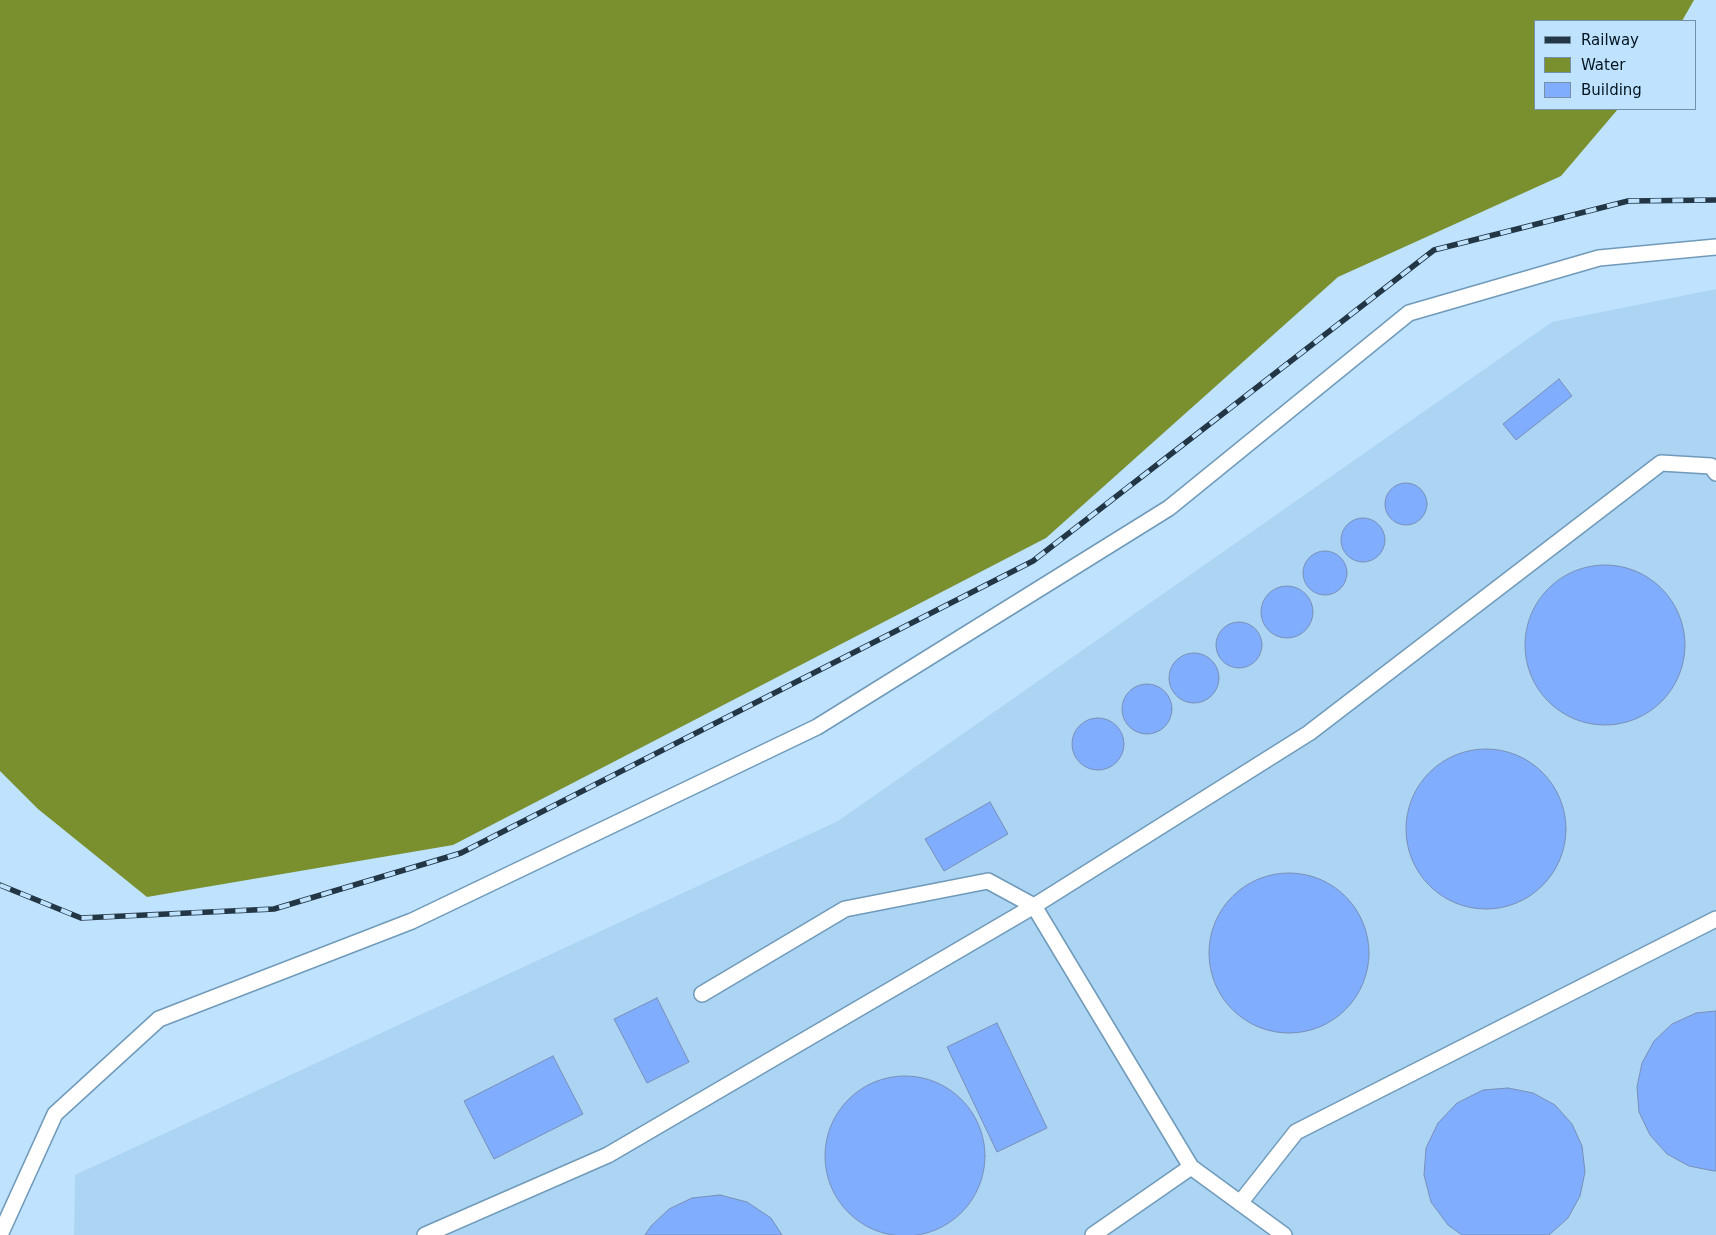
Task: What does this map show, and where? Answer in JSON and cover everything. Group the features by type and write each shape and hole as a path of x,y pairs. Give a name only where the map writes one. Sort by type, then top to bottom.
{"lane":[{"path":"0,1235 55,1114 159,1019 412,921 817,727 1169,508 1409,313 1599,258 1716,247"},
{"path":"424,1235 608,1155 1034,906 1309,733 1661,463 1711,466 1716,472"},
{"path":"702,994 846,909 988,881 1034,906 1191,1166 1284,1235"},
{"path":"1240,1203 1296,1132 1716,919"},
{"path":"1093,1235 1191,1166"}],"shaded area":[{"path":"1716,289 1716,1235 74,1235 75,1175 838,821 1552,322"}],"water":[{"path":"0,0 1694,0 1683,20 1534,20 1534,110 1617,110 1561,176 1338,277 1046,538 453,845 147,897 38,809 0,771"}],"building":[{"path":"1559,379 1572,396 1516,440 1503,424"},
{"path":"1406,483 1421,489 1427,504 1421,519 1406,525 1391,519 1385,504 1391,489"},
{"path":"1359,518 1367,518 1379,524 1385,540 1379,556 1367,562 1359,562 1347,556 1341,544 1341,536 1347,524"},
{"path":"1325,551 1337,555 1343,561 1347,573 1343,585 1337,591 1325,595 1313,591 1307,585 1303,573 1307,561 1313,555"},
{"path":"1605,565 1636,571 1656,583 1667,594 1679,614 1685,645 1679,676 1667,696 1656,707 1636,719 1605,725 1574,719 1554,707 1543,696 1531,676 1525,645 1531,614 1543,594 1554,583 1574,571"},
{"path":"1287,586 1297,588 1305,594 1311,602 1313,612 1311,622 1305,630 1297,636 1287,638 1277,636 1269,630 1263,622 1261,612 1263,602 1269,594 1277,588"},
{"path":"1235,622 1243,622 1252,626 1258,632 1262,645 1258,658 1252,664 1243,668 1235,668 1226,664 1220,658 1216,649 1216,641 1220,632 1226,626"},
{"path":"1189,653 1199,653 1212,660 1219,673 1219,683 1212,696 1199,703 1189,703 1180,699 1173,692 1169,683 1169,673 1173,664 1180,657"},
{"path":"1142,684 1152,684 1165,691 1172,704 1172,714 1165,727 1152,734 1142,734 1133,730 1126,723 1122,714 1122,704 1126,695 1133,688"},
{"path":"1093,718 1103,718 1112,722 1120,730 1124,744 1120,758 1112,766 1103,770 1093,770 1084,766 1076,758 1072,749 1072,739 1076,730 1084,722"},
{"path":"1486,749 1517,755 1537,767 1548,778 1560,798 1566,829 1560,860 1548,880 1537,891 1517,903 1486,909 1455,903 1435,891 1424,880 1412,860 1406,829 1412,798 1424,778 1435,767 1455,755"},
{"path":"990,802 1008,834 944,871 925,839"},
{"path":"1289,873 1320,879 1340,891 1351,902 1363,922 1369,953 1363,984 1351,1004 1340,1015 1320,1027 1289,1033 1258,1027 1238,1015 1227,1004 1215,984 1209,953 1215,922 1227,902 1238,891 1258,879"},
{"path":"657,998 689,1062 647,1083 614,1019"},
{"path":"1716,1011 1716,1171 1714,1171 1689,1166 1667,1154 1650,1135 1639,1112 1637,1087 1642,1063 1654,1041 1672,1024 1696,1013"},
{"path":"997,1023 1047,1128 997,1152 947,1047"},
{"path":"553,1056 583,1114 494,1159 464,1101"},
{"path":"905,1076 936,1082 956,1094 967,1105 979,1125 985,1156 979,1187 967,1207 956,1218 936,1230 905,1236 874,1230 854,1218 843,1207 831,1187 825,1156 831,1125 843,1105 854,1094 874,1082"},
{"path":"1508,1088 1533,1093 1555,1105 1572,1124 1582,1146 1585,1172 1580,1196 1568,1218 1549,1235 1462,1235 1448,1225 1431,1202 1424,1175 1426,1148 1438,1123 1457,1103 1483,1090"},
{"path":"720,1195 747,1202 771,1218 782,1235 645,1235 651,1226 669,1209 692,1198"}],"railway":[{"path":"0,885 81,918 274,909 461,853 1033,561 1434,250 1628,201 1716,200"}]}
